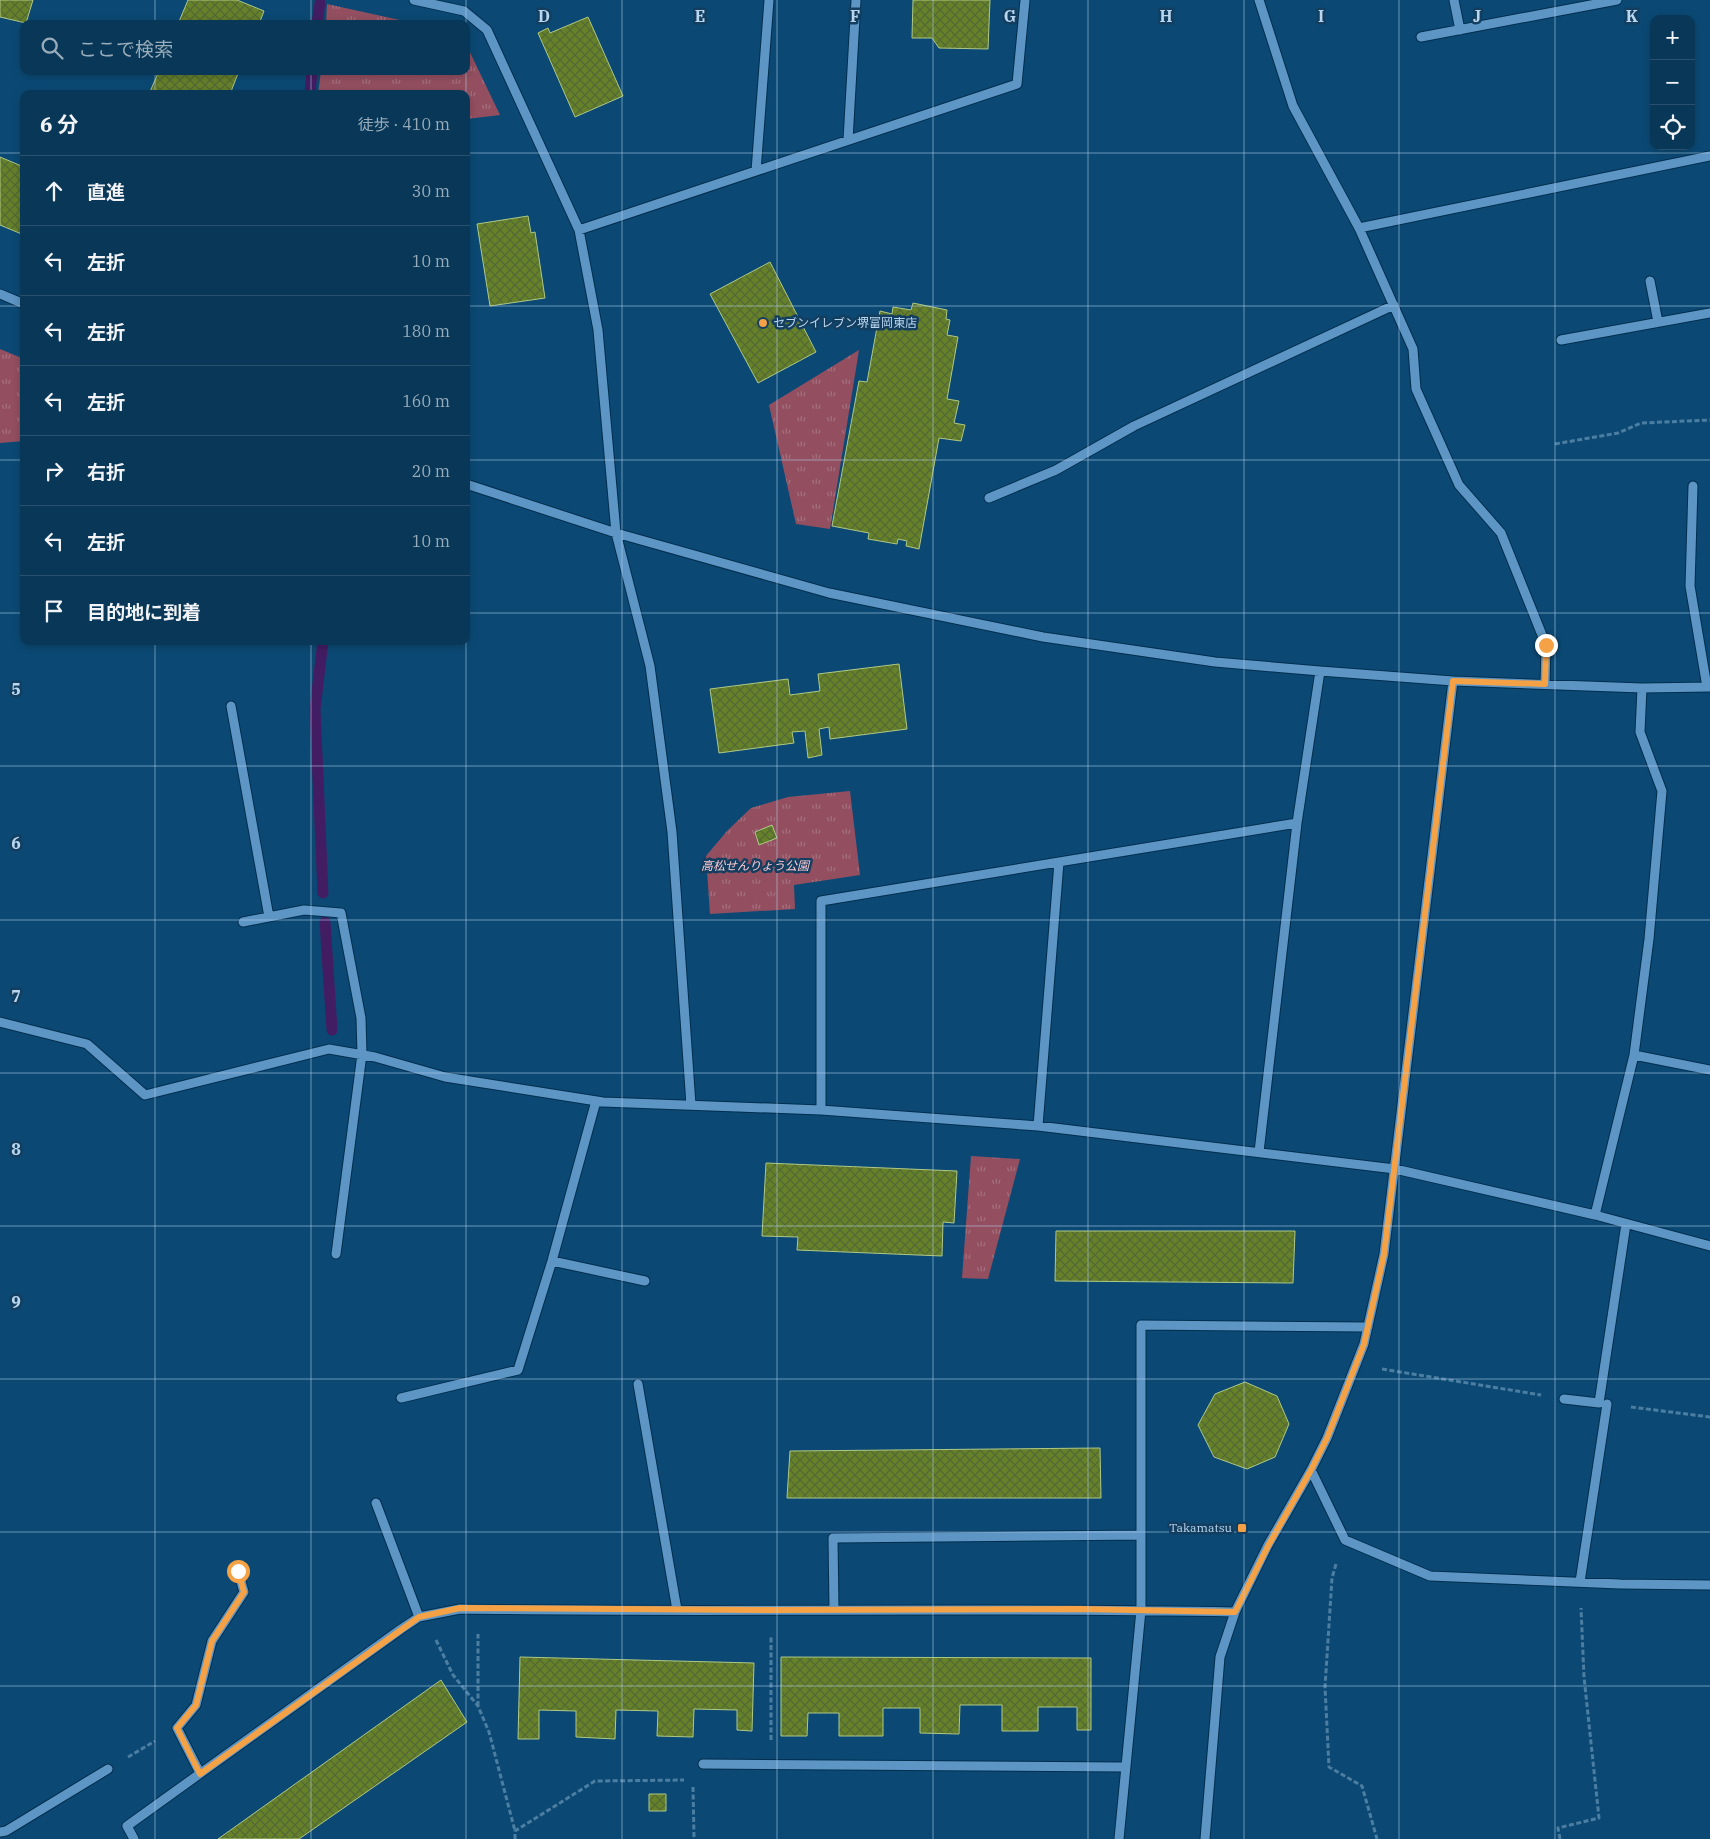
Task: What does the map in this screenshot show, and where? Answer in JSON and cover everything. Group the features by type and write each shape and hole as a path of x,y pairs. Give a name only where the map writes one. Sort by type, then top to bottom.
{"street":[{"path":"414,0 464,11 487,30 579,230 598,330 616,533 650,666 671,822 691,1105"},
{"path":"756,171 769,0"},
{"path":"848,140 856,0"},
{"path":"579,230 1017,84 1025,0"},
{"path":"1259,0 1293,106 1359,228 1414,349 1416,389 1459,485 1502,533 1546,645 1545,684"},
{"path":"1454,0 1460,30"},
{"path":"1421,37 1616,0"},
{"path":"1359,228 1710,156"},
{"path":"1650,281 1658,322"},
{"path":"0,294 20,302"},
{"path":"989,498 1056,470 1134,426 1394,305"},
{"path":"1561,340 1710,313"},
{"path":"470,485 616,533 829,593 1043,637 1215,662 1320,671 1453,681 1642,688 1708,687 1690,586 1693,486"},
{"path":"1259,1152 1296,823 1320,671"},
{"path":"1205,1839 1220,1657 1235,1612 1268,1546 1327,1438 1364,1344 1384,1254 1453,681"},
{"path":"1595,1215 1634,1055 1649,939 1662,791 1640,732 1642,688"},
{"path":"230,706 269,917"},
{"path":"821,1110 821,901 1296,823"},
{"path":"1038,1126 1059,862"},
{"path":"243,922 304,910 341,913 361,1018 362,1054 336,1254"},
{"path":"0,1022 87,1044 145,1094 329,1049 375,1056 445,1077 596,1101 821,1110 1038,1126 1395,1169 1595,1215 1710,1246"},
{"path":"1634,1055 1710,1070"},
{"path":"401,1398 518,1370 552,1261 596,1101"},
{"path":"1564,1399 1599,1403 1626,1224"},
{"path":"552,1261 645,1281"},
{"path":"1119,1839 1141,1610 1142,1325 1368,1327"},
{"path":"638,1384 677,1610"},
{"path":"1580,1582 1607,1404"},
{"path":"1311,1470 1344,1540 1430,1576 1620,1584 1710,1585"},
{"path":"376,1503 422,1616"},
{"path":"834,1610 833,1538 1141,1535"},
{"path":"200,1774 177,1728 196,1705 212,1641 244,1592 238,1571"},
{"path":"134,1839 127,1826 422,1616 460,1608 1141,1610 1235,1612"},
{"path":"704,1764 1125,1767"},
{"path":"0,1832 108,1769"}],"path":[{"path":"1555,444 1618,433 1641,423 1710,420"},
{"path":"1355,1365 1564,1399"},
{"path":"1607,1404 1710,1417"},
{"path":"1344,1540 1332,1578 1325,1688 1329,1767 1362,1786 1377,1839"},
{"path":"1560,1839 1558,1828 1599,1818 1584,1677 1580,1582"},
{"path":"478,1609 478,1706"},
{"path":"771,1763 772,1610"},
{"path":"422,1616 454,1675 478,1706 489,1732 515,1831 515,1839"},
{"path":"108,1769 177,1728"},
{"path":"515,1831 595,1781 693,1780 694,1839"}],"green space":[{"path":"327,4 400,20 326,20"},
{"path":"470,52 500,115 470,119 470,90 319,90 320,75 470,75"},
{"path":"0,349 20,357 20,441 0,443"},
{"path":"859,350 830,529 796,524 769,405"},
{"name":"高松せんりょう公園","path":"850,791 860,875 794,885 795,909 710,914 706,856 727,831 751,808 788,797"},
{"path":"971,1156 1020,1159 988,1279 962,1278"}],"building":[{"path":"0,0 33,0 27,20 20,20 20,22 0,17"},
{"path":"188,0 237,0 264,11 261,20 180,20"},
{"path":"913,0 990,0 988,49 939,48 932,38 912,38"},
{"path":"588,17 623,96 575,117 538,33 548,28 550,33"},
{"path":"157,75 237,75 232,90 151,90"},
{"path":"0,157 20,165 20,233 0,225"},
{"path":"528,216 531,233 535,232 545,298 490,306 477,224"},
{"name":"セブンイレブン堺富岡東店","path":"770,262 816,352 758,383 710,294"},
{"path":"913,303 947,310 946,319 950,320 947,335 958,337 947,399 959,401 954,423 965,425 961,441 939,438 919,549 906,546 907,541 898,539 897,544 868,539 869,533 832,526 859,381 867,382 880,311 892,314 893,307 911,310"},
{"path":"899,664 907,729 830,739 829,727 819,729 822,755 808,758 805,731 792,732 794,743 719,753 710,689 788,679 790,695 820,691 818,674"},
{"path":"772,825 777,838 759,845 755,832"},
{"path":"766,1163 957,1171 954,1223 943,1222 942,1256 797,1250 798,1237 762,1236"},
{"path":"1056,1231 1295,1231 1293,1283 1055,1281"},
{"path":"1245,1382 1277,1396 1289,1424 1275,1457 1247,1469 1214,1457 1198,1425 1215,1394"},
{"path":"1100,1448 1101,1498 787,1498 790,1451"},
{"path":"520,1657 754,1663 752,1731 737,1730 737,1710 694,1709 693,1737 657,1736 658,1711 616,1710 615,1739 576,1737 576,1711 539,1710 539,1739 518,1739"},
{"path":"781,1657 1091,1658 1091,1730 1077,1730 1077,1707 1038,1707 1038,1731 1002,1731 1002,1705 960,1705 959,1734 920,1733 920,1708 883,1708 883,1736 839,1736 839,1713 808,1713 807,1736 781,1736"},
{"path":"441,1680 467,1722 299,1839 218,1839"},
{"path":"649,1794 666,1794 666,1811 649,1811"}],"waterway":[{"path":"318,20 320,3"},
{"path":"310,90 312,75"},
{"path":"323,645 315,709 323,893"},
{"path":"325,922 332,1030"}],"place":[{"name":"セブンイレブン堺富岡東店","path":"763,323"},
{"name":"Takamatsu","path":"1242,1528"}],"route":[{"path":"238,1571 244,1592 212,1641 196,1705 177,1728 200,1774 401,1628 419,1617 460,1608 1080,1609 1235,1612 1268,1546 1327,1438 1364,1344 1368,1327 1384,1254 1453,681 1545,684 1546,645"}]}
